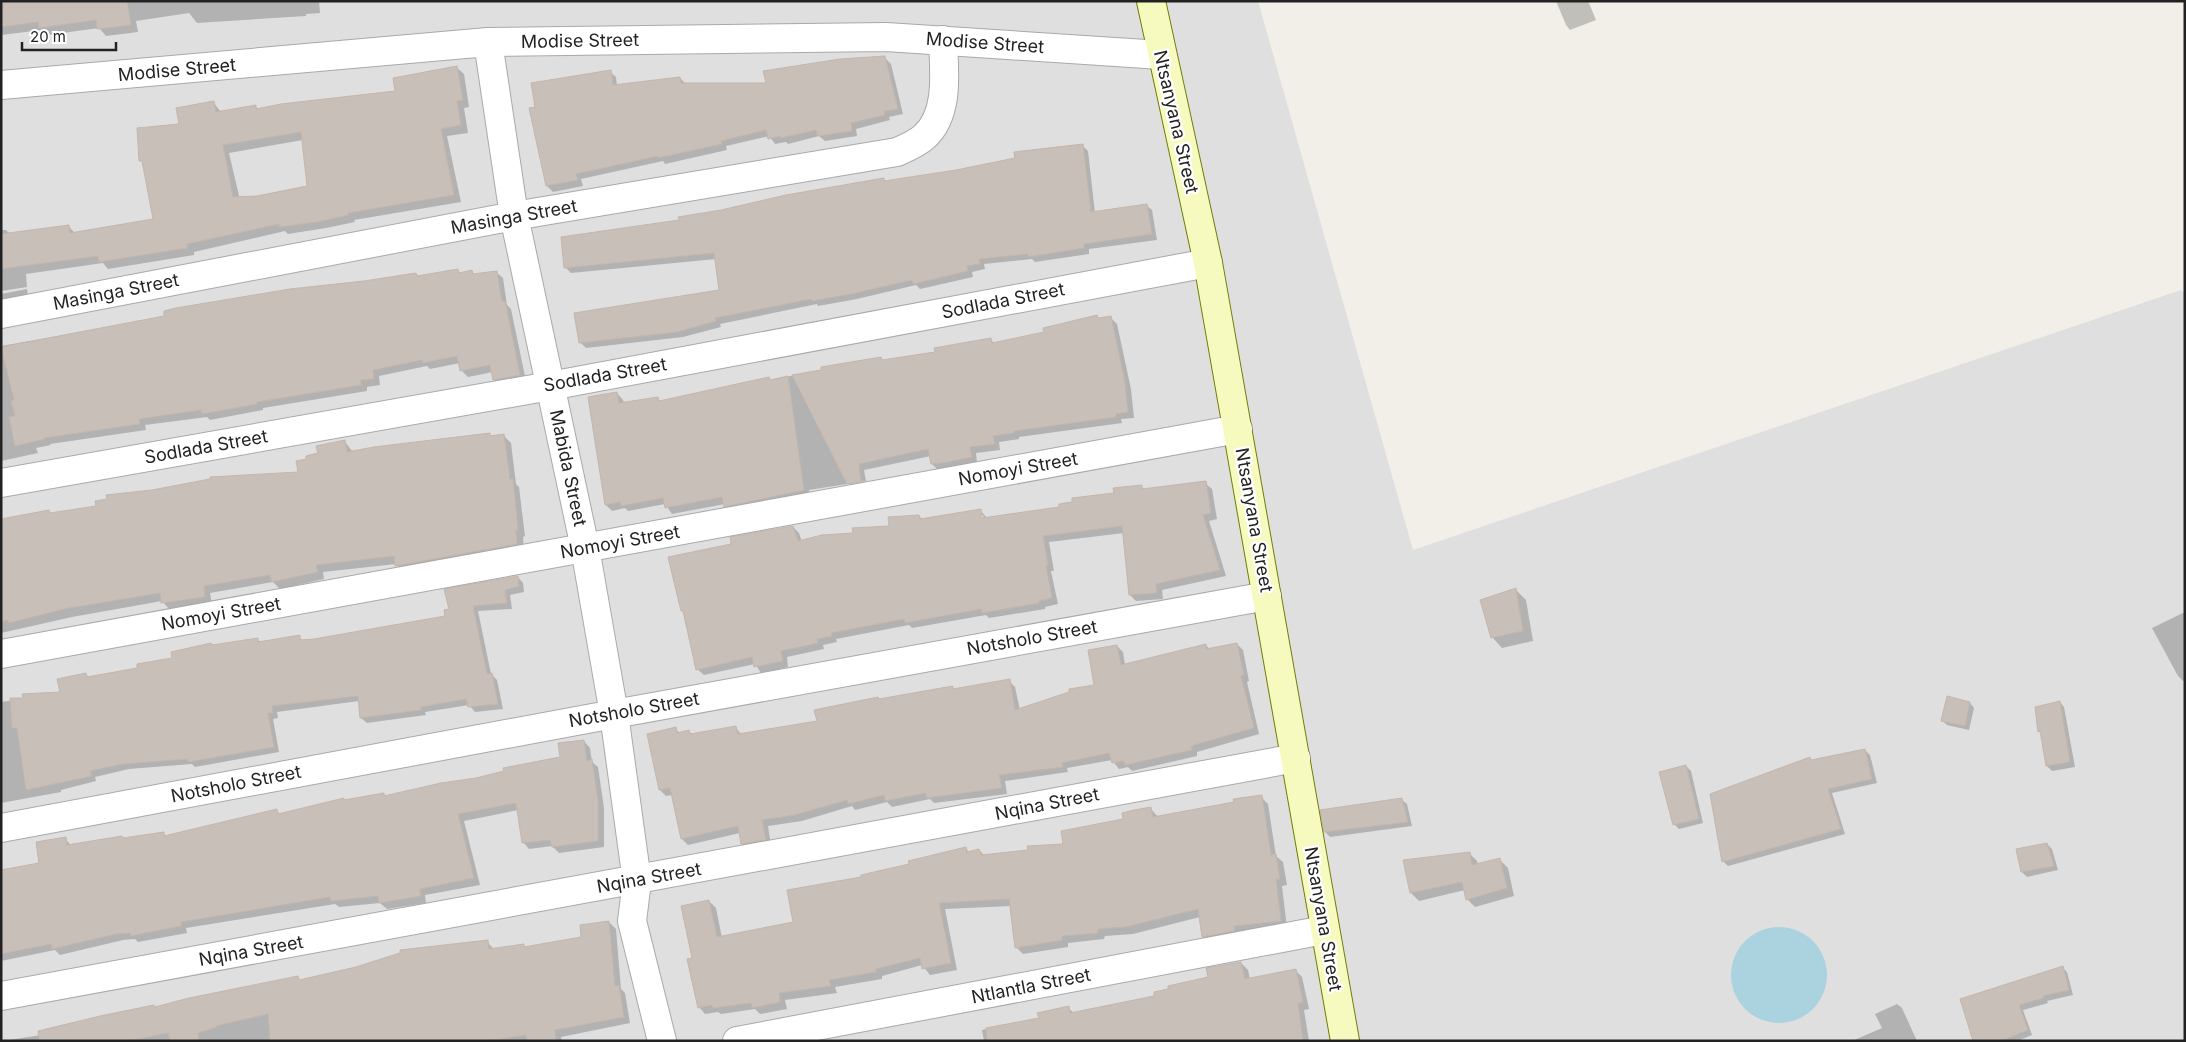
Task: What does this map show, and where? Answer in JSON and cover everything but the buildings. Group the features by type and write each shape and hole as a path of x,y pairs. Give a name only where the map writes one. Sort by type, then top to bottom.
{"street":[{"name":"Ntsanyana Street","path":"1151,1 1161,55 1208,263 1345,1041"},
{"name":"Modise Street","path":"1,85 488,42 886,37 1161,55"},
{"name":"Masinga Street","path":"1,314 514,216 897,152 925,136 939,116 944,85 943,40"},
{"name":"Mabida Street","path":"488,42 514,216 585,548 614,714 637,881 632,921 662,1041"},
{"name":"Sodlada Street","path":"1,483 550,386 1208,263"},
{"name":"Nomoyi Street","path":"1,654 1238,429"},
{"name":"Notsholo Street","path":"1,828 614,714 1267,596"},
{"name":"Nqina Street","path":"1,996 637,881 1296,758"},
{"name":"Ntlantla Street","path":"737,1041 828,1033 1324,930"}],"shaded area":[{"path":"1,1 1258,1 1413,550 2181,290 2185,294 2185,1041 1,1041"}],"water":[{"path":"1779,927 1798,930 1813,941 1824,956 1827,975 1824,994 1813,1009 1798,1020 1779,1023 1760,1020 1745,1009 1734,994 1731,975 1734,956 1745,941 1760,930"}]}
